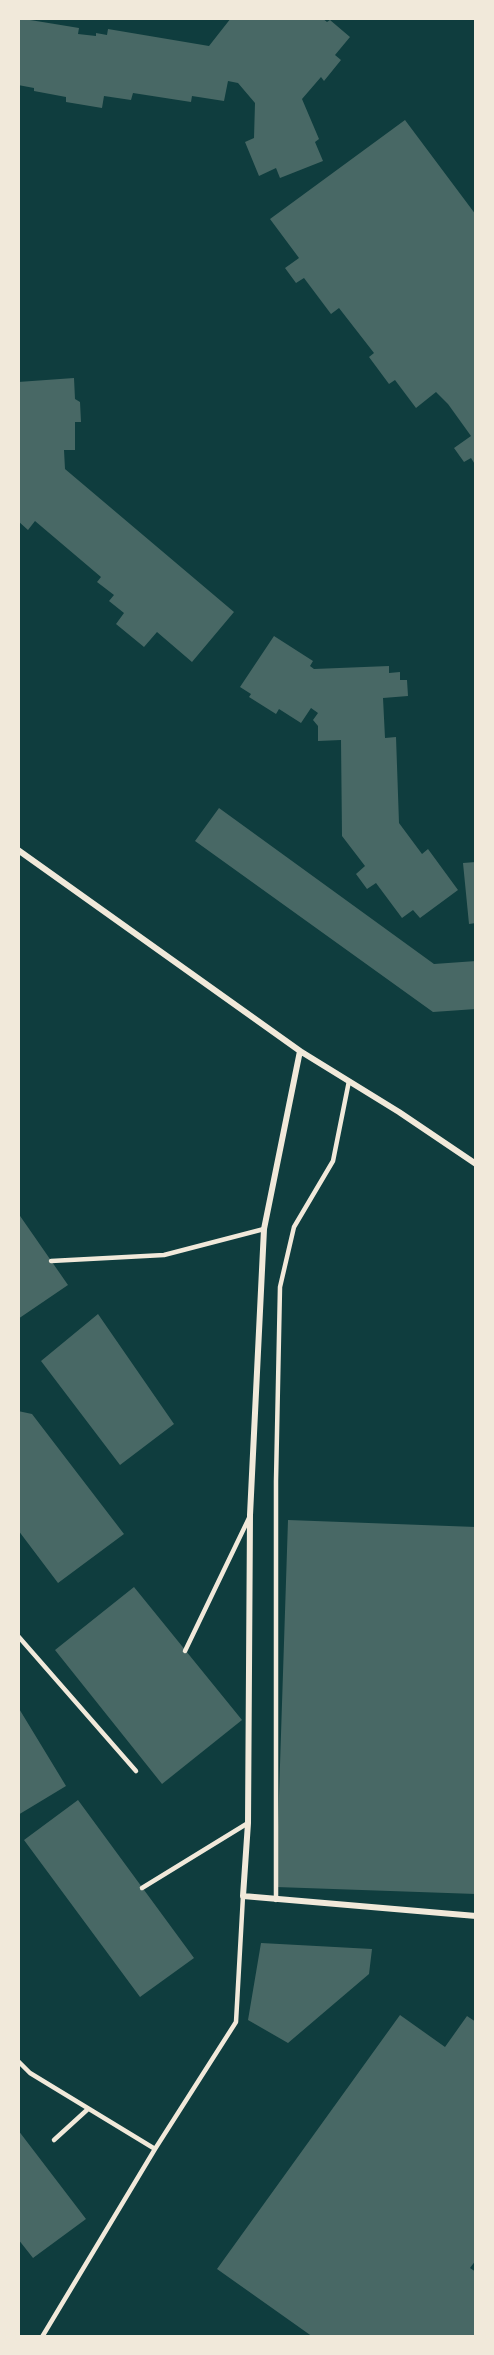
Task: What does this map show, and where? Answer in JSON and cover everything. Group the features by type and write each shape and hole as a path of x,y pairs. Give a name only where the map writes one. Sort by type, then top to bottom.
{"street":[{"path":"18,850 300,1051 476,1164"},
{"path":"300,1051 264,1229 250,1515 248,1823 243,1896 476,1916"}],"lane":[{"path":"276,1900 276,1481 280,1287 294,1227 333,1161 349,1081"},
{"path":"51,1261 164,1256 264,1229"},
{"path":"185,1651 250,1515"},
{"path":"18,1636 136,1771"},
{"path":"142,1888 248,1823"},
{"path":"42,2337 155,2150 236,2022 243,1896"},
{"path":"18,2061 30,2073 155,2150"},
{"path":"54,2140 88,2109"}],"building":[{"path":"18,18 79,28 78,34 107,35 108,29 209,46 231,18 322,18 327,22 330,20 350,37 335,55 341,60 324,81 321,77 302,99 319,139 315,142 323,161 280,178 276,168 259,176 245,142 254,138 255,103 238,83 228,81 224,101 192,96 191,102 133,93 131,100 104,96 102,108 66,102 66,97 34,91 34,88 18,85"},
{"path":"405,120 476,215 476,466 471,458 464,462 454,448 471,436 448,404 436,392 416,408 395,380 389,384 369,357 374,353 339,308 331,314 304,278 296,283 285,268 299,258 270,219"},
{"path":"74,378 75,399 80,402 81,422 75,422 75,450 64,450 65,469 234,612 192,662 157,632 144,647 116,624 124,613 109,601 114,595 97,582 101,577 35,521 28,530 18,521 18,382"},
{"path":"274,636 313,661 310,666 314,669 389,666 389,673 400,672 400,680 407,680 408,696 383,698 385,738 396,737 399,823 422,854 428,849 458,890 420,918 413,910 402,918 376,883 367,889 356,874 365,866 342,836 341,740 318,741 318,726 313,720 318,713 311,708 301,723 279,709 276,714 249,697 251,694 240,687"},
{"path":"219,808 434,964 476,961 476,1009 433,1012 195,841"},
{"path":"476,862 476,923 469,924 463,863"},
{"path":"18,1213 68,1285 18,1319"},
{"path":"98,1314 174,1424 120,1465 41,1361"},
{"path":"18,1411 32,1414 124,1534 58,1583 18,1530"},
{"path":"288,1520 476,1527 476,1894 276,1887"},
{"path":"134,1587 242,1720 162,1784 55,1650"},
{"path":"18,1707 66,1786 18,1815"},
{"path":"78,1800 194,1958 140,1997 24,1840"},
{"path":"261,1943 372,1949 369,1974 288,2043 248,2020"},
{"path":"400,2015 445,2047 467,2016 476,2022 476,2260 470,2268 476,2272 476,2337 313,2337 217,2269"},
{"path":"18,2130 86,2219 33,2258 18,2239"}]}
